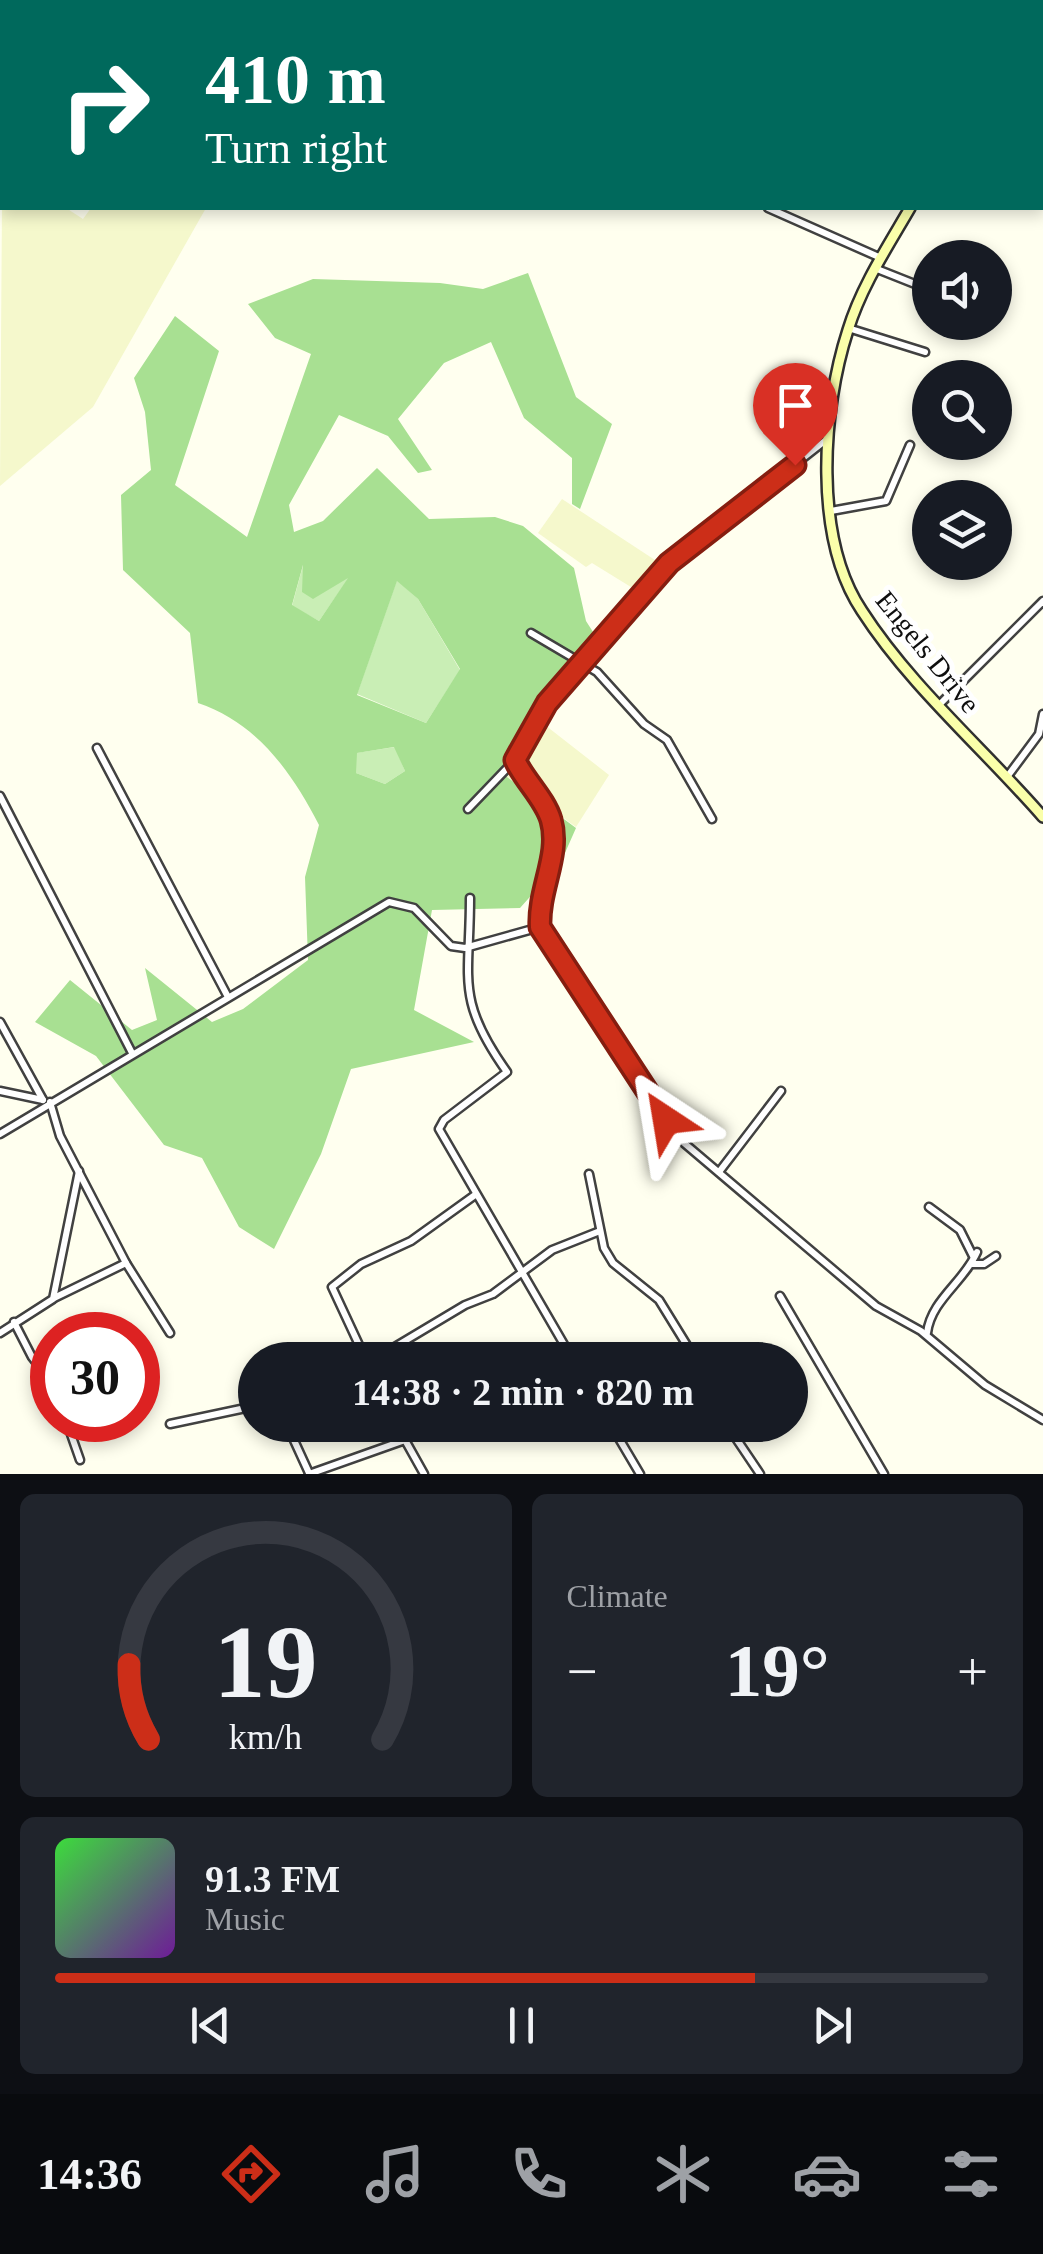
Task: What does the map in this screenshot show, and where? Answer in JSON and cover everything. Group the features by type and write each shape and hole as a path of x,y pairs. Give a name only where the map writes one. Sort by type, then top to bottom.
{"street":[{"path":"772,210 912,280"},
{"name":"Engels Drive","path":"909,210 848,328 826,440 830,512 844,578 862,612 939,705 1043,818"},
{"path":"848,328 925,352"},
{"path":"468,809 515,760 547,703 669,563 826,440"},
{"path":"830,512 886,502 910,446"},
{"path":"939,705 1043,601"},
{"path":"531,633 597,672 644,724 667,740 712,819"},
{"path":"1008,777 1039,734 1043,714"},
{"path":"98,748 228,997"},
{"path":"515,760 524,782 550,816 555,847 538,899 540,927 684,1143 876,1306 926,1334 985,1385 1043,1420"},
{"path":"0,796 40,866 132,1054"},
{"path":"470,898 465,948 469,999 484,1039 508,1072 444,1120 439,1129 562,1342"},
{"path":"0,1134 46,1101 389,902 414,908 451,946 465,948 540,927"},
{"path":"0,1022 46,1101 126,1264 170,1333"},
{"path":"720,1172 781,1091"},
{"path":"0,1092 46,1101"},
{"path":"53,1299 80,1170"},
{"path":"588,1174 600,1231 613,1264 659,1300 685,1342"},
{"path":"361,1342 332,1287 361,1264 411,1241 475,1195"},
{"path":"930,1208 960,1230 974,1258 984,1264 996,1256"},
{"path":"402,1342 522,1274 552,1250 600,1231"},
{"path":"926,1334 929,1315 974,1258"},
{"path":"0,1333 53,1299 126,1264"},
{"path":"780,1296 884,1474"},
{"path":"14,1322 30,1353"},
{"path":"170,1424 238,1410"},
{"path":"74,1442 80,1460"},
{"path":"294,1442 309,1474 399,1442"},
{"path":"406,1442 424,1474"},
{"path":"621,1442 640,1474"},
{"path":"738,1442 760,1474"}],"green space":[{"path":"2,210 69,210 83,219 90,210 205,210 93,407 0,486"},
{"path":"528,273 576,397 612,424 580,509 572,504 572,458 524,418 491,342 444,363 398,419 432,470 418,473 388,436 339,415 289,505 294,532 323,521 377,468 429,519 495,517 523,526 574,568 586,621 602,646 536,718 499,771 576,828 561,862 520,908 432,910 414,1010 474,1042 351,1069 321,1154 274,1249 239,1227 202,1158 164,1145 96,1056 35,1022 70,980 132,1030 157,1020 145,968 212,1022 243,1009 308,960 305,877 319,825 297,786 270,751 238,723 198,703 190,633 123,570 121,495 151,470 145,412 134,378 175,316 219,351 175,485 247,537 311,354 275,338 248,304 313,279 440,283 483,289","holes":["303,565 302,592 313,599 348,578 319,621 292,605","397,581 418,599 460,669 426,723 357,695","394,747 405,771 385,784 356,773 357,753"]},
{"path":"562,499 658,562 639,592 592,563 586,567 538,533"},
{"path":"305,558 350,576 319,621 292,606"},
{"path":"397,580 418,599 460,670 426,723 357,694"},
{"path":"536,718 609,775 576,827 499,771"},
{"path":"395,747 405,771 385,784 356,773 356,753"}],"route":[{"path":"666,1120 540,927 538,899 555,847 550,816 524,782 515,760 547,703 669,563 795,465"}]}
